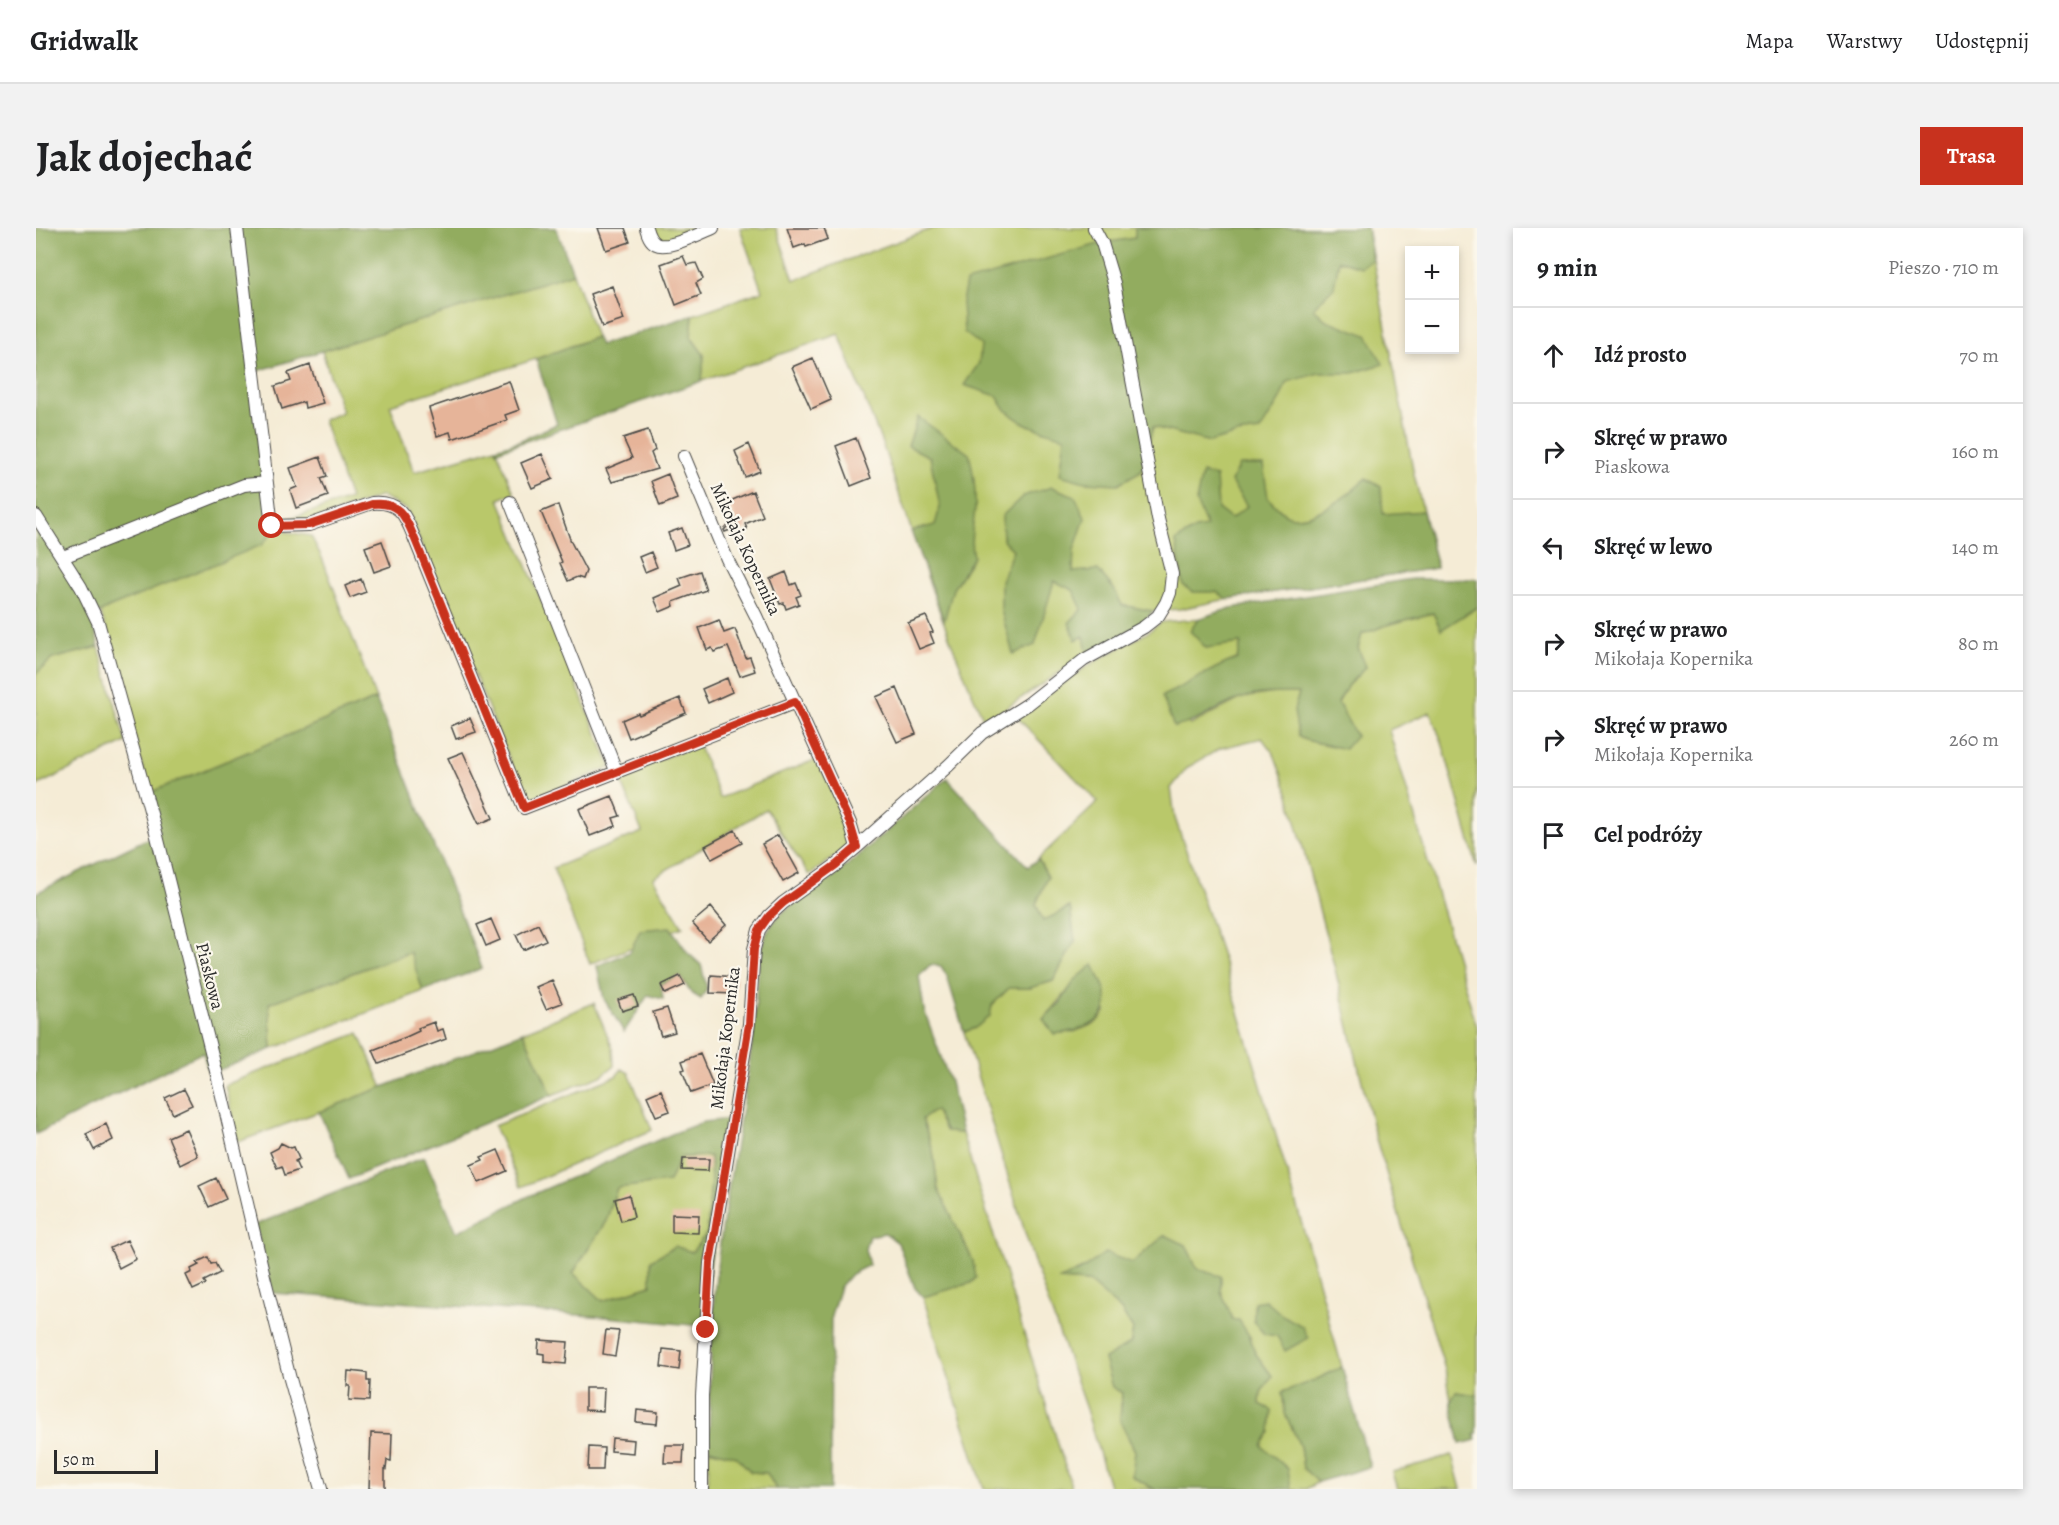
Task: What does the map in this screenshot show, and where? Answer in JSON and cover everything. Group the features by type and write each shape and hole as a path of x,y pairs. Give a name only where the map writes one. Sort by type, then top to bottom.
{"street":[{"path":"237,228 272,526 309,525 380,503 392,505 401,511 414,537 524,808 795,702"},
{"path":"646,228 654,243 661,246 713,228"},
{"path":"857,847 996,722 1028,704 1084,660 1144,627 1158,616 1170,593 1172,574 1158,519 1114,283 1102,243 1094,228"},
{"name":"Mikołaja Kopernika","path":"684,456 727,559 756,616 850,823 857,847 769,916 759,930 754,949 749,1024 710,1263 702,1396 702,1489"},
{"path":"63,557 244,485 267,483"},
{"path":"510,502 617,773"},
{"name":"Piaskowa","path":"36,516 81,587 98,622 156,832 219,1083 250,1224 321,1489"}],"green space":[{"path":"36,228 556,228 573,273 251,373 272,533 262,545 108,608 92,617 99,647 52,659 36,674"},
{"path":"651,228 701,228 667,240 654,236"},
{"path":"740,228 776,228 794,280 934,228 1367,228 1414,474 1437,568 1227,599 1180,609 1153,611 1143,623 1068,667 985,722 943,621 884,449 839,334 702,381 704,355 691,337 693,315 762,291"},
{"path":"1135,228 1367,228 1372,260 1361,267 1339,260 1334,287 1313,308 1326,320 1367,335 1383,364 1353,373 1319,373 1287,382 1280,399 1260,431 1237,434 1210,442 1153,427 1141,471 1118,484 1085,482 1060,475 1065,437 1025,424 1009,413 997,396 964,385 979,363 981,345 964,332 962,302 966,282 1102,243 1135,238"},
{"path":"573,273 596,337 536,359 390,405 414,472 496,448 514,493 499,499 611,767 527,802 407,510 382,496 315,520 275,523 350,499 323,420 342,412 322,351"},
{"path":"693,315 691,337 704,355 702,381 497,451 496,448 519,441 557,424 536,359 596,337 600,345"},
{"path":"918,417 969,454 974,482 975,510 971,539 973,557 953,589 944,621 911,531 935,525 940,507 930,457 908,446"},
{"path":"1239,465 1263,465 1268,498 1286,515 1298,517 1320,511 1331,505 1366,478 1381,487 1383,514 1423,511 1437,568 1227,599 1217,592 1192,592 1183,585 1176,541 1195,529 1207,527 1196,502 1202,473 1216,477 1218,509 1231,519 1247,506 1231,482"},
{"path":"1052,487 1075,496 1085,518 1074,550 1073,572 1098,570 1114,589 1122,605 1153,611 1143,623 1087,653 1084,636 1076,640 1069,623 1082,609 1073,590 1054,581 1035,645 1013,654 1001,610 1001,581 1013,550 1003,540 1002,516 1023,496"},
{"path":"271,529 311,536 322,558 376,699 149,793 109,637 100,612"},
{"path":"1412,579 1477,579 1477,607 1441,630 1433,613 1362,634 1358,648 1366,667 1348,685 1338,703 1356,736 1345,749 1305,740 1298,735 1294,710 1299,693 1250,696 1234,701 1184,725 1174,727 1162,696 1237,659 1241,643 1206,648 1190,631 1198,619 1231,608"},
{"path":"1477,607 1477,867 1442,742 1430,712 1389,730 1477,1027 1477,1395 1456,1392 1451,1402 1447,1376 1374,1132 1336,973 1289,795 1274,754 1262,738 1221,748 1188,767 1171,788 1175,818 1222,956 1290,1182 1342,1367 1315,1380 1285,1413 1300,1446 1303,1468 1318,1482 1306,1489 1291,1489 1262,1446 1270,1432 1260,1404 1261,1392 1272,1376 1255,1353 1250,1337 1233,1321 1221,1291 1197,1269 1186,1245 1132,1263 1105,1254 1083,1269 1059,1280 1089,1282 1121,1310 1133,1329 1122,1392 1120,1421 1135,1451 1132,1476 1154,1489 1110,1489 1086,1409 1034,1262 964,1032 975,1028 992,1005 1009,988 1030,988 1053,981 1075,941 1070,907 1043,922 1036,904 1048,877 1038,859 1098,802 1016,716 1089,665 1162,622 1198,619 1191,631 1206,648 1241,642 1237,659 1163,696 1190,725 1242,698 1275,693 1299,693 1356,736 1338,703 1348,685 1366,667 1358,648 1362,634 1433,613 1441,629","holes":["1093,965 1106,1011 1096,1023 1074,1032 1043,1019 1079,977"]},
{"path":"99,647 126,742 36,786 36,674 52,659"},
{"path":"376,699 482,968 423,991 410,952 269,1003 272,1049 209,1074 203,1052 36,1134 36,893 159,833 149,793"},
{"path":"698,744 720,798 817,759 842,813 847,848 809,875 766,809 653,878 683,927 590,964 553,868 642,832 619,776"},
{"path":"947,778 1028,867 1038,859 1048,877 1036,904 1043,921 1070,907 1075,941 1053,981 1030,988 1009,988 992,1005 990,1016 975,1028 964,1032 947,976 941,966 930,965 919,976 924,1010 950,1082 962,1133 946,1132 935,1110 922,1119 933,1151 938,1189 973,1261 976,1278 971,1283 923,1297 915,1288 898,1243 885,1233 869,1236 865,1249 869,1265 851,1274 840,1287 831,1315 830,1489 776,1489 767,1473 751,1472 736,1456 709,1449 715,1282 754,1030 761,950 770,927 783,912 833,877"},
{"path":"670,927 688,953 701,965 707,989 701,999 691,993 680,976 661,984 663,999 648,995 624,1032 604,999 597,966 630,952 640,930"},
{"path":"411,952 423,991 272,1049 269,1003"},
{"path":"1093,965 1103,983 1106,995 1103,1013 1097,1020 1082,1029 1054,1034 1043,1019 1060,1003 1075,980"},
{"path":"594,1003 613,1049 614,1066 601,1076 552,1095 523,1032"},
{"path":"523,1032 552,1095 349,1179 319,1112"},
{"path":"359,1033 383,1088 238,1142 225,1085"},
{"path":"622,1069 629,1073 652,1130 521,1187 494,1126 616,1076"},
{"path":"935,1110 946,1132 962,1133 1072,1489 984,1489 923,1297 971,1283 973,1261 938,1189 933,1151 922,1119"},
{"path":"730,1119 702,1326 273,1293 255,1225 424,1157 457,1232 527,1197 703,1122","holes":["710,1156 711,1183 707,1233 692,1252 675,1246 651,1260 651,1285 603,1301 573,1273 606,1221 617,1188 669,1182 680,1157"]},
{"path":"710,1156 711,1183 707,1233 692,1252 651,1285 603,1301 573,1273 606,1221 617,1188 680,1157"},
{"path":"1165,1235 1186,1245 1197,1269 1221,1276 1221,1291 1233,1320 1239,1320 1250,1337 1255,1353 1272,1376 1261,1392 1260,1404 1272,1410 1270,1432 1262,1446 1288,1469 1291,1489 1154,1489 1132,1476 1135,1451 1120,1421 1122,1393 1112,1387 1104,1359 1131,1343 1133,1329 1121,1310 1089,1282 1058,1280 1083,1269 1105,1253 1132,1263"},
{"path":"1265,1300 1282,1315 1302,1326 1308,1338 1285,1351 1277,1336 1264,1334 1254,1322 1254,1302"},
{"path":"1342,1367 1370,1467 1318,1482 1303,1468 1300,1446 1285,1413 1282,1392"},
{"path":"1456,1392 1477,1395 1477,1433 1475,1435 1477,1440 1460,1444 1451,1402"},
{"path":"709,1449 736,1456 751,1472 767,1473 776,1489 708,1489"},
{"path":"1452,1455 1461,1489 1397,1489 1392,1472"}],"building":[{"path":"598,228 625,228 630,242 606,250"},
{"path":"787,228 824,228 828,239 806,247 805,244 794,248"},
{"path":"683,256 687,265 696,263 703,279 696,283 701,295 676,305 661,264"},
{"path":"612,286 624,320 602,327 590,294"},
{"path":"813,358 831,400 811,409 792,367"},
{"path":"310,365 323,403 305,408 304,402 282,409 275,386 291,381 288,373"},
{"path":"509,381 519,410 505,415 507,420 452,439 450,432 437,436 429,408"},
{"path":"648,430 655,450 651,453 657,469 612,482 606,469 632,458 623,438"},
{"path":"856,438 871,478 851,486 836,446"},
{"path":"749,444 760,471 745,477 735,451"},
{"path":"542,454 553,479 532,488 521,463"},
{"path":"320,457 327,476 321,478 328,496 296,508 290,490 297,487 290,468"},
{"path":"668,474 677,499 660,506 651,481"},
{"path":"753,491 763,516 745,524 747,529 737,533 735,528 725,532 724,530 735,519 728,502"},
{"path":"558,505 571,542 586,571 583,579 577,577 568,581 541,512"},
{"path":"682,528 688,545 674,550 668,533"},
{"path":"382,541 391,566 374,572 365,547"},
{"path":"651,552 657,567 645,572 639,557"},
{"path":"700,571 706,590 673,602 674,606 660,612 654,598 682,586 679,578"},
{"path":"786,572 791,585 796,583 801,595 796,597 799,604 786,609 784,603 780,604 770,579"},
{"path":"361,579 366,592 350,598 345,586"},
{"path":"926,616 933,632 930,633 934,643 919,649 908,623"},
{"path":"719,620 724,633 735,629 746,658 750,657 755,671 740,676 728,647 714,652 712,648 707,650 699,628"},
{"path":"727,678 732,692 708,703 702,689"},
{"path":"897,688 916,734 897,742 876,697"},
{"path":"680,698 686,713 629,738 622,720"},
{"path":"470,718 476,732 456,739 451,726"},
{"path":"463,752 493,818 479,824 448,758"},
{"path":"612,796 620,816 613,818 616,826 590,836 579,809"},
{"path":"735,830 742,843 712,859 705,846"},
{"path":"778,835 799,873 783,882 762,844"},
{"path":"711,907 726,925 708,941 692,923"},
{"path":"491,919 500,940 486,946 477,925"},
{"path":"538,924 546,940 523,950 516,935"},
{"path":"711,975 736,977 735,994 710,993"},
{"path":"680,976 685,985 665,994 661,985"},
{"path":"552,980 562,1003 546,1009 536,987"},
{"path":"634,995 638,1006 622,1011 618,1000"},
{"path":"667,1008 675,1032 661,1036 653,1012"},
{"path":"434,1022 437,1031 443,1029 446,1039 379,1064 373,1050 406,1037 419,1031 418,1028"},
{"path":"700,1054 713,1085 691,1093 682,1070 685,1069 682,1061"},
{"path":"184,1089 192,1105 173,1114 165,1098"},
{"path":"661,1090 670,1111 656,1116 647,1096"},
{"path":"106,1124 113,1140 94,1150 86,1134"},
{"path":"186,1129 198,1156 180,1165 168,1137"},
{"path":"281,1143 291,1148 294,1147 299,1159 295,1161 299,1170 285,1175 282,1166 277,1168 270,1152 278,1148"},
{"path":"498,1150 507,1171 479,1183 471,1165 483,1160 481,1157"},
{"path":"683,1159 709,1159 708,1171 682,1170"},
{"path":"216,1178 226,1199 209,1207 199,1186"},
{"path":"629,1195 634,1217 621,1221 615,1199"},
{"path":"672,1214 699,1215 698,1233 672,1232"},
{"path":"127,1240 136,1259 119,1268 110,1248"},
{"path":"208,1257 211,1264 215,1263 220,1273 204,1281 206,1284 193,1290 186,1275 199,1265 197,1262"},
{"path":"606,1330 619,1331 615,1356 603,1354"},
{"path":"539,1340 568,1342 566,1364 544,1362 544,1354 538,1353"},
{"path":"663,1349 681,1351 679,1370 661,1367"},
{"path":"348,1371 367,1373 367,1381 370,1381 369,1401 349,1400"},
{"path":"585,1388 604,1388 603,1411 585,1410"},
{"path":"637,1410 658,1412 657,1424 636,1422"},
{"path":"371,1433 392,1434 391,1461 387,1460 385,1468 385,1489 369,1489"},
{"path":"612,1438 634,1440 633,1453 611,1451"},
{"path":"665,1445 684,1445 683,1463 664,1463"},
{"path":"589,1447 604,1448 603,1470 588,1470"}],"route":[{"path":"272,526 309,525 380,503 392,505 401,511 414,537 524,808 795,702 850,823 857,847 783,903 769,916 759,930 754,949 749,1024 710,1263 706,1330"}]}
